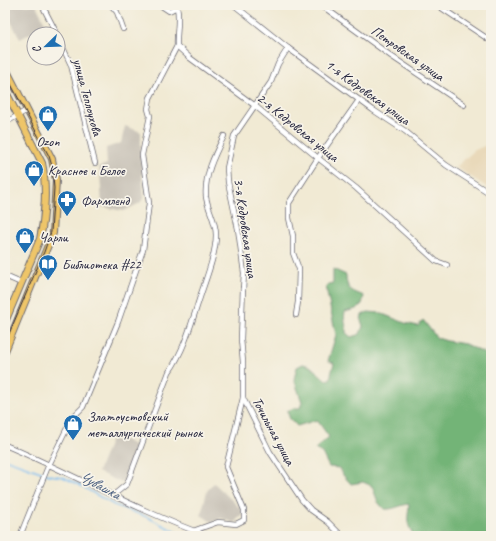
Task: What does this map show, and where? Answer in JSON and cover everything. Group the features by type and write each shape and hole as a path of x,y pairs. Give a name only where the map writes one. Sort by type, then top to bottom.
{"main road":[{"path":"5,67 52,159 56,180 54,224 50,241 5,351"},
{"path":"5,90 42,163 45,175 43,225 40,239 5,322"}],"street":[{"path":"42,5 53,26"},
{"path":"111,5 117,12 123,29"},
{"path":"20,536 47,469 72,418 83,407 118,322 143,250 148,203 142,155 150,116 148,110 150,98 177,46 176,35 179,18 177,7 169,11 160,5"},
{"name":"1-я Кедровская улица","path":"234,5 288,48 405,132 446,165 491,194"},
{"name":"Петровская улица","path":"321,5 391,56 464,105"},
{"path":"437,5 491,41"},
{"name":"2-я Кедровская улица","path":"177,46 190,58 254,105 356,188 436,261 447,265"},
{"name":"3-я Кедровская улица","path":"242,308 244,273 238,229 228,182 227,168 234,136 270,82 278,64 288,48"},
{"name":"улица Теплоухова","path":"66,54 71,65 95,163"},
{"path":"296,315 298,302 298,269 293,253 293,236 289,218 289,203 318,158 359,100"},
{"path":"5,123 27,110"},
{"path":"112,494 116,493 127,484 169,372 178,360 184,347 211,264 216,235 206,197 208,176 224,136"},
{"path":"5,276 21,283"},
{"name":"Точильная улица","path":"243,288 241,339 243,362 243,398 270,452 302,500 311,510 328,522 342,536"},
{"path":"193,531 218,522 236,524 244,520 244,510 226,467 243,398"},
{"path":"5,445 50,464 165,520 208,536"}],"shaded area":[{"path":"5,5 36,5 46,25 26,26 26,36 20,39 5,10"},
{"path":"125,126 141,132 141,163 144,197 140,203 124,211 102,207 99,167 107,164 106,148 121,143"},
{"path":"489,144 491,149 491,190 456,167 475,150"},
{"path":"113,434 136,446 131,457 133,458 122,483 98,472"},
{"path":"214,483 244,512 234,523 221,518 212,522 201,515 207,491"}],"green space":[{"path":"333,269 346,275 347,284 350,289 364,296 362,304 356,309 345,312 344,318 346,333 351,337 360,334 363,326 361,320 362,315 368,312 380,313 405,323 418,326 423,320 437,338 465,344 486,354 491,354 491,536 414,536 408,524 409,504 384,509 378,502 372,486 363,482 351,484 343,475 340,468 329,467 322,453 315,449 329,437 317,420 297,426 290,419 287,411 294,408 300,408 302,402 294,379 297,367 303,364 310,366 326,380 330,379 334,363 328,361 336,335 326,288 328,284 333,283"}],"waterway":[{"name":"Чувашка","path":"5,459 49,475 63,477 114,505 147,517 184,536"}],"tram line":[{"path":"5,73 49,156 52,166 54,188 51,232 5,343"}],"place":[{"name":"Ozon","path":"48,132"},
{"name":"Красное и Белое","path":"34,187"},
{"name":"Фармленд","path":"67,217"},
{"name":"Чарли","path":"25,254"},
{"name":"Библиотека #22","path":"48,281"},
{"name":"Златоустовский металлургический рынок","path":"73,441"}]}
